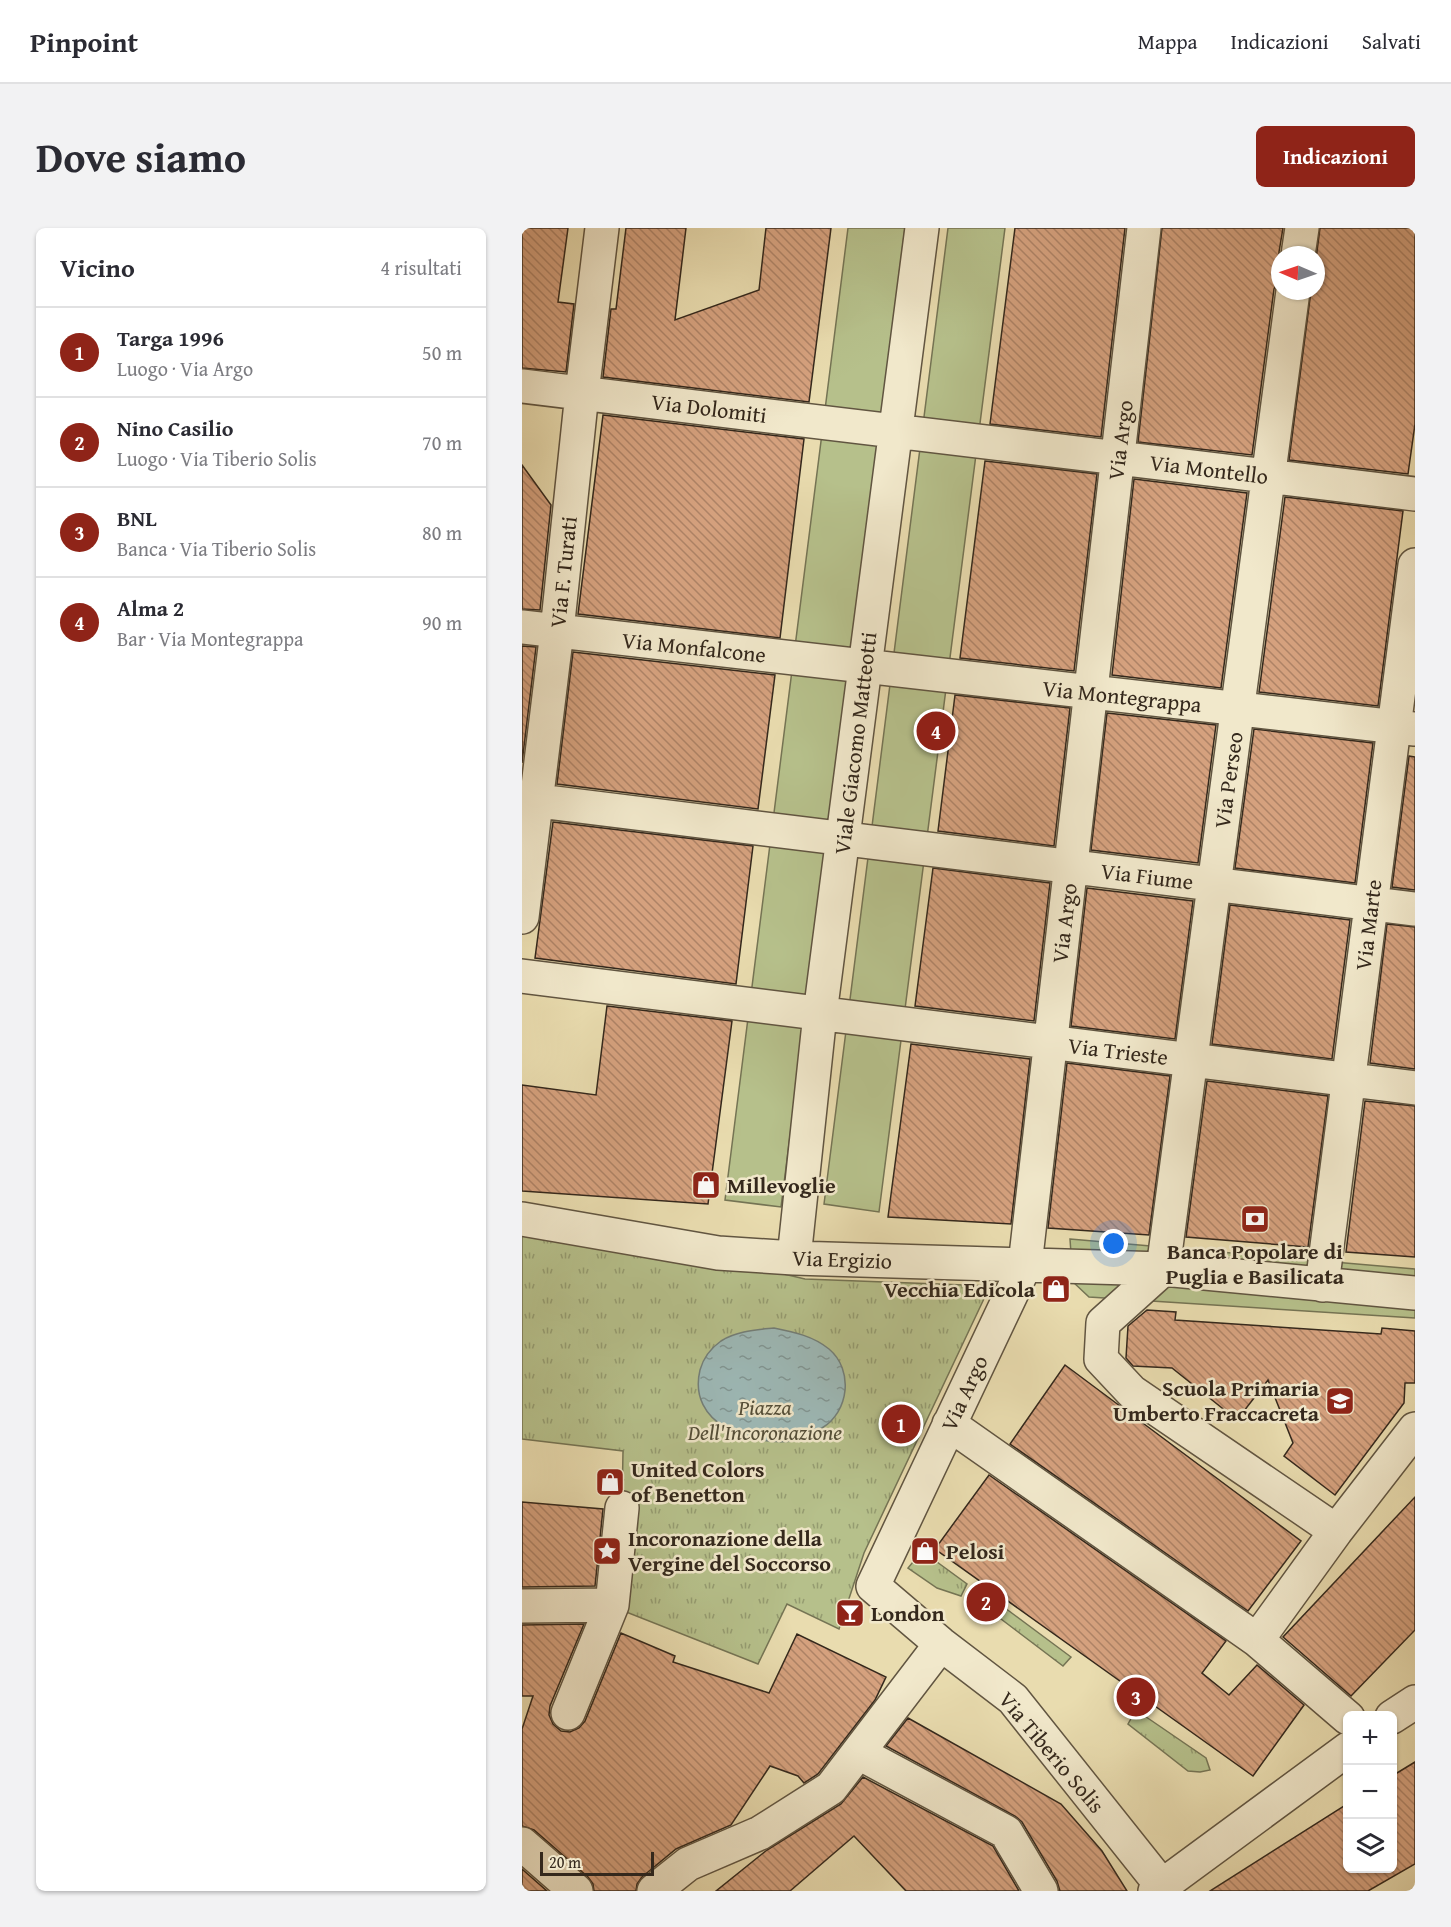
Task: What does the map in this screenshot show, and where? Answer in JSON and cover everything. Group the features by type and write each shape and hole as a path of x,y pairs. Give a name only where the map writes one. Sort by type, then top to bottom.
{"street":[{"name":"Via F. Turati","path":"522,917 529,800 557,632 602,228"},
{"name":"Viale Giacomo Matteotti","path":"794,1258 820,1014 922,228"},
{"name":"Via Argo","path":"873,1586 1025,1265 1144,228"},
{"path":"1299,246 1302,228"},
{"name":"Via Perseo","path":"1163,1269 1292,300"},
{"name":"Via Dolomiti","path":"522,386 896,430"},
{"name":"Via Montello","path":"896,430 1415,494"},
{"name":"Via Marte","path":"1322,1285 1371,904 1405,728 1415,565"},
{"name":"Via Monfalcone","path":"522,627 866,666"},
{"name":"Via Montegrappa","path":"866,666 1405,728"},
{"name":"Via Fiume","path":"529,800 1415,909"},
{"name":"Via Trieste","path":"522,976 1415,1088"},
{"name":"Via Ergizio","path":"522,1219 718,1253 794,1258 1163,1269 1415,1293"},
{"path":"1163,1269 1103,1323 1101,1359 1132,1392 1336,1531"},
{"path":"950,1425 1257,1640 1343,1715"},
{"path":"1257,1640 1336,1531 1415,1429"},
{"path":"568,1713 612,1605 622,1508"},
{"name":"Via Tiberio Solis","path":"873,1586 940,1644 1013,1699 1161,1889"},
{"path":"522,1606 612,1605"},
{"path":"654,1891 688,1864 760,1833 831,1788 940,1644"},
{"path":"1397,1714 1415,1702"},
{"path":"1161,1889 1343,1752"},
{"path":"859,1753 1006,1832 1041,1891"},
{"path":"522,1844 576,1891"}],"green space":[{"path":"848,228 905,228 781,1207 725,1200"},
{"path":"948,228 1005,228 879,1212 824,1204"},
{"name":"Piazza Dell'Incoronazione","path":"522,1230 724,1260 805,1279 990,1286 864,1553 839,1629 787,1604 758,1664 616,1608 623,1451 522,1439"},
{"path":"1070,1239 1415,1269 1415,1318 1089,1297 1073,1282"},
{"path":"922,1551 967,1584 961,1596 937,1588 908,1568"},
{"path":"1005,1608 1071,1657 1063,1666 997,1616"},
{"path":"1136,1710 1206,1758 1210,1770 1188,1771 1128,1724"}],"water":[{"path":"774,1328 803,1335 829,1349 837,1358 845,1379 843,1402 831,1421 812,1434 793,1441 758,1440 726,1428 712,1418 703,1405 699,1389 701,1366 717,1344 740,1333"}],"building":[{"path":"522,228 568,228 558,302 574,304 566,372 522,368"},
{"path":"626,228 686,228 675,320 759,290 766,228 831,228 809,402 603,377 611,309 616,309"},
{"path":"1015,228 1125,228 1101,437 990,424"},
{"path":"1162,228 1283,228 1280,246 1271,246 1273,300 1252,455 1138,442"},
{"path":"1320,228 1415,228 1415,424 1408,474 1289,460 1310,300 1325,300 1325,246 1318,246"},
{"path":"603,415 804,439 780,638 578,614"},
{"path":"985,461 1097,474 1074,671 960,658"},
{"path":"522,465 551,505 540,610 522,609"},
{"path":"1134,479 1247,493 1221,688 1112,675"},
{"path":"1285,497 1403,511 1378,706 1259,692"},
{"path":"522,646 536,647 522,763"},
{"path":"573,652 775,675 758,809 557,784"},
{"path":"955,695 1070,708 1054,846 938,831"},
{"path":"1107,713 1216,725 1198,863 1091,850"},
{"path":"1254,729 1373,743 1355,883 1235,868"},
{"path":"1409,756 1415,757 1415,890 1392,887"},
{"path":"553,822 753,846 736,984 535,958"},
{"path":"933,868 1050,883 1034,1021 915,1006"},
{"path":"1087,888 1193,901 1175,1039 1071,1026"},
{"path":"1230,905 1350,920 1332,1059 1212,1044"},
{"path":"1387,924 1415,927 1415,1069 1370,1063"},
{"path":"607,1006 732,1021 708,1204 522,1191 522,1085 596,1095"},
{"path":"911,1044 1030,1059 1011,1224 888,1217"},
{"path":"1067,1063 1170,1076 1149,1235 1048,1228"},
{"path":"1207,1081 1328,1096 1308,1247 1186,1237"},
{"path":"1365,1101 1415,1106 1415,1257 1346,1252"},
{"name":"Scuola Primaria Umberto Fraccacreta","path":"1147,1310 1176,1312 1175,1320 1381,1334 1382,1328 1415,1331 1415,1383 1405,1383 1404,1403 1335,1495 1284,1456 1293,1443 1268,1380 1237,1420 1172,1368 1133,1366 1126,1358 1128,1326"},
{"path":"1065,1365 1301,1541 1248,1611 1010,1444"},
{"path":"989,1475 1226,1641 1202,1673 1229,1695 1257,1665 1304,1705 1253,1776 935,1549"},
{"path":"1415,1497 1415,1630 1351,1696 1283,1637"},
{"path":"522,1502 603,1509 595,1586 522,1587"},
{"path":"584,1624 550,1706 549,1715 553,1724 561,1731 570,1732 579,1728 585,1721 621,1633 675,1656 673,1662 769,1693 797,1634 886,1677 875,1700 818,1774 804,1783 798,1776 770,1766 731,1825 676,1849 642,1877 637,1884 636,1891 594,1891 593,1884 588,1877 534,1830 522,1826 522,1729 533,1696 522,1696 522,1625"},
{"path":"908,1718 1061,1804 1102,1851 1127,1891 1060,1891 1057,1881 1022,1822 1015,1816 886,1746"},
{"path":"1415,1762 1415,1864 1368,1891 1210,1891 1343,1807 1343,1873 1397,1873 1397,1773"},
{"path":"863,1777 993,1846 1019,1891 906,1891 854,1836 790,1891 716,1891 767,1850 841,1804"},
{"path":"522,1869 547,1891 522,1891"}],"place":[{"name":"Alma 2","path":"936,731"},
{"name":"Millevoglie","path":"706,1185"},
{"name":"Banca Popolare di Puglia e Basilicata","path":"1255,1219"},
{"name":"Vecchia Edicola","path":"1056,1289"},
{"name":"Scuola Primaria Umberto Fraccacreta","path":"1340,1401"},
{"name":"Targa 1996","path":"901,1424"},
{"name":"United Colors of Benetton","path":"610,1482"},
{"name":"Incoronazione della Vergine del Soccorso","path":"607,1551"},
{"name":"Pelosi","path":"925,1551"},
{"name":"Nino Casilio","path":"986,1602"},
{"name":"London","path":"850,1613"},
{"name":"BNL","path":"1136,1697"}]}
